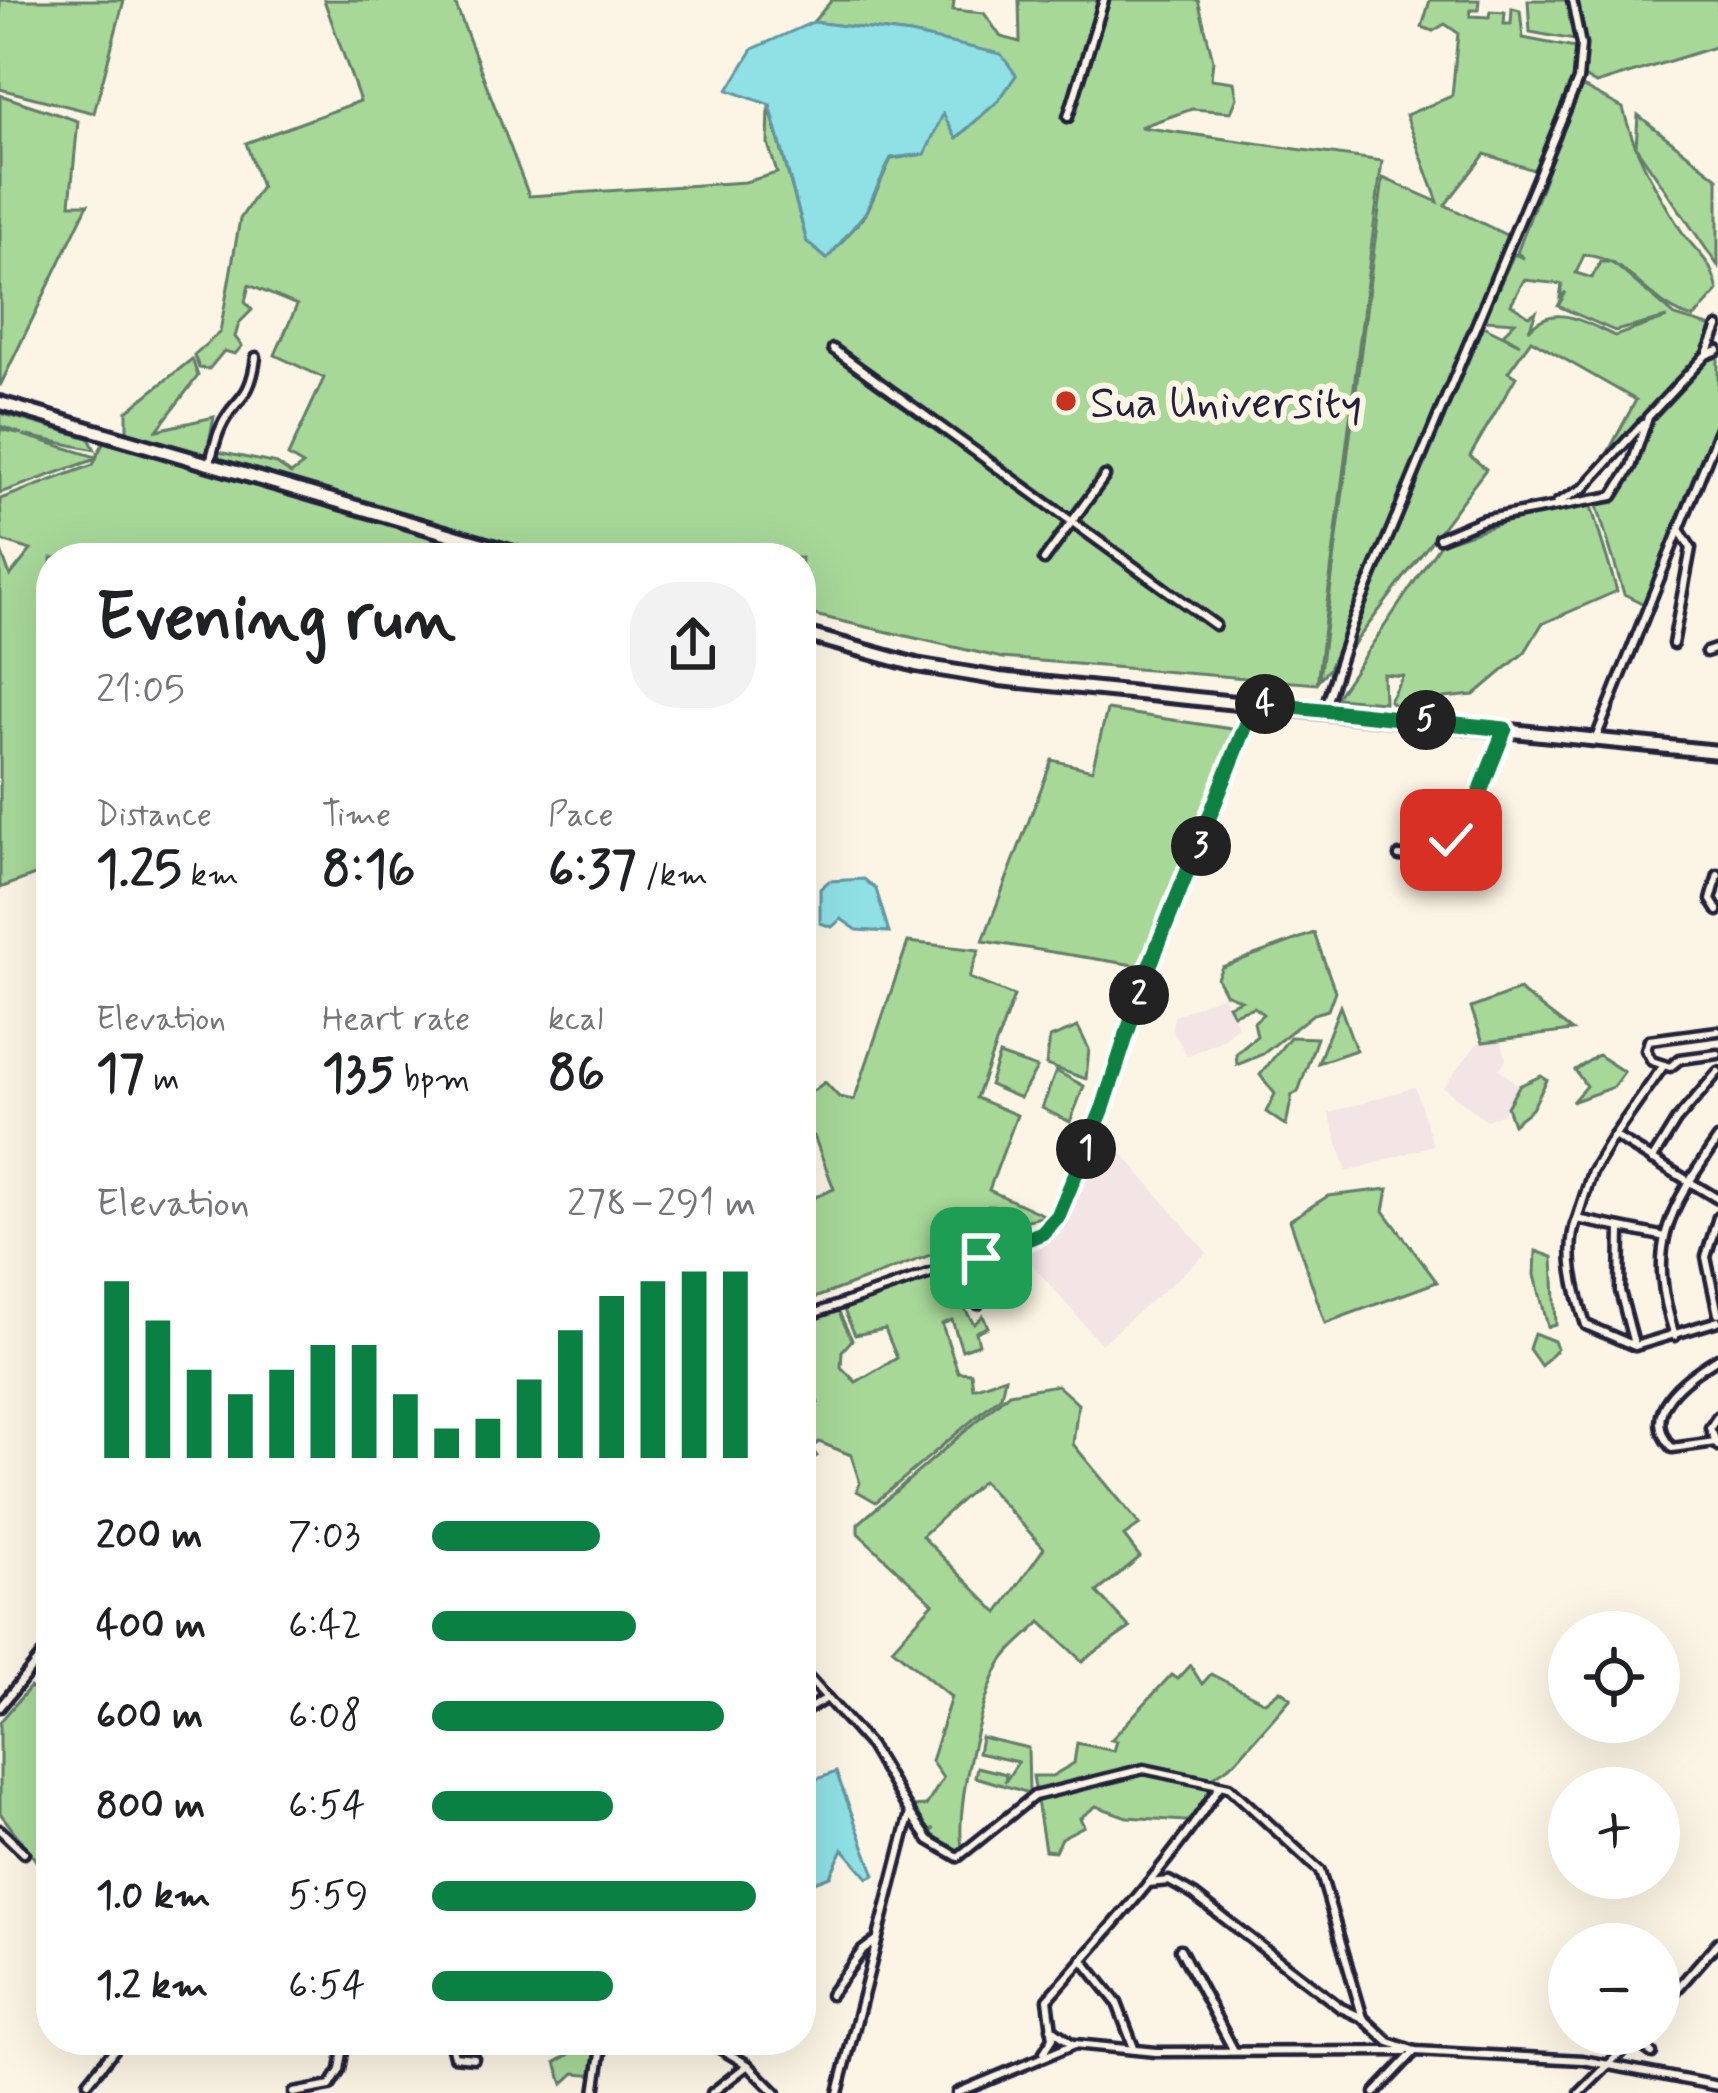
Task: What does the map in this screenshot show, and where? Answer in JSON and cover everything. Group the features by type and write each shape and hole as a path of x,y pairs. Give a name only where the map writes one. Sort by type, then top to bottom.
{"main road":[{"path":"0,403 478,543"},
{"path":"816,637 947,671 1718,752"}],"street":[{"path":"1068,117 1104,0"},
{"path":"1324,710 1352,624 1577,80 1581,45 1572,0"},
{"path":"1554,506 1584,488 1646,421 1706,355 1718,327"},
{"path":"833,349 1215,626"},
{"path":"1706,355 1718,350"},
{"path":"209,466 222,422 244,401 253,381 256,357"},
{"path":"1438,538 1482,520 1613,496 1631,467 1646,421"},
{"path":"1596,738 1718,432"},
{"path":"1044,560 1068,520 1105,476"},
{"path":"1673,644 1691,548 1680,531"},
{"path":"1706,652 1718,649"},
{"path":"816,1313 981,1258 1042,1233 1058,1216 1103,1108 1146,975 1255,703"},
{"path":"1399,856 1433,855 1451,840 1474,807 1505,729"},
{"path":"1718,875 1711,900 1718,911"},
{"path":"1718,1030 1649,1040 1648,1058 1664,1065 1718,1054"},
{"path":"1664,1065 1592,1172 1572,1231 1575,1293 1586,1325 1635,1346 1675,1336 1718,1317 1706,1257 1718,1217"},
{"path":"1652,1161 1676,1121 1718,1072"},
{"path":"1614,1136 1718,1199"},
{"path":"1675,1336 1661,1282 1661,1236 1718,1139"},
{"path":"1577,1219 1661,1236"},
{"path":"1621,1229 1620,1291 1635,1346"},
{"path":"981,1258 1000,1281 1010,1274"},
{"path":"948,1269 978,1304"},
{"path":"1718,1358 1666,1398 1660,1422 1672,1448 1716,1444 1710,1428 1718,1416"},
{"path":"0,1707 36,1663"},
{"path":"816,1686 884,1764 929,1840 958,1857 969,1854 1034,1796 1144,1769 1219,1787 1243,1799 1320,1871 1363,2018"},
{"path":"816,1704 827,1698"},
{"path":"1041,2054 1049,2048 1048,1999 1168,1855 1194,1832 1219,1787"},
{"path":"838,2093 910,1813"},
{"path":"0,1830 24,1853"},
{"path":"1148,1883 1169,1880 1194,1894 1341,2008 1363,2018 1390,2042 1415,2051"},
{"path":"830,1996 862,1951 877,1940"},
{"path":"1680,1986 1718,1942"},
{"path":"1180,1949 1234,2051"},
{"path":"1082,1959 1117,2003 1134,2048"},
{"path":"1051,2028 1075,2044"},
{"path":"957,2093 1041,2054 1075,2044 1234,2051 1415,2051 1608,2065 1718,2086"},
{"path":"1375,2093 1415,2051"},
{"path":"88,2082 110,2055"},
{"path":"292,2093 330,2086 342,2055"},
{"path":"454,2055 474,2058"},
{"path":"595,2093 601,2055"},
{"path":"731,2055 776,2093"},
{"path":"1580,2093 1618,2055"},
{"path":"712,2093 748,2065"}],"shaded area":[{"path":"1223,995 1238,1025 1224,1039 1187,1056 1172,1029 1174,1016"},
{"path":"1501,1040 1506,1059 1499,1069 1519,1086 1503,1113 1486,1120 1443,1087 1478,1043"},
{"path":"1415,1087 1433,1145 1347,1172 1329,1113"},
{"path":"1107,1135 1207,1253 1101,1344 1025,1256 1061,1234"}],"green space":[{"path":"0,0 124,0 94,113 0,89"},
{"path":"324,0 454,0 529,196 745,182 777,173 768,144 769,105 807,242 827,259 866,214 891,159 925,154 943,113 957,138 999,100 1016,75 1000,54 910,34 813,22 832,0 954,0 953,10 984,13 1001,37 1020,42 1019,0 1198,0 1213,60 1211,79 1234,82 1237,98 1231,112 1192,109 1140,127 1382,161 1317,684 1002,658 816,615 816,543 36,543 36,875 0,888 0,548 10,576 31,550 2,541 0,499 93,465 96,459 0,493 0,429 22,434 0,426 0,413 89,438 95,450 23,435 96,457 104,442 229,477 218,464 219,452 277,464 291,474 303,465 288,456 324,378 275,355 297,305 249,285 245,302 252,310 239,323 235,337 242,346 235,354 224,351 209,369 199,368 194,355 220,332 240,219 261,187 246,143 360,101"},
{"path":"1430,0 1479,0 1478,10 1471,10 1470,16 1505,12 1504,24 1511,24 1512,8 1520,10 1523,38 1575,48 1574,80 1536,171 1485,154 1445,205 1508,236 1329,669 1319,679 1383,178 1438,202 1406,115 1452,96 1458,33 1445,24 1433,31 1422,27"},
{"path":"1528,0 1568,0 1574,40 1530,32"},
{"path":"1575,0 1718,0 1718,46 1596,84 1582,76 1584,42"},
{"path":"1579,85 1623,108 1654,184 1710,269 1718,291 1694,318 1664,304 1618,267 1675,316 1712,327 1703,352 1606,456 1636,400 1531,340 1508,372 1516,377 1470,456 1486,469 1344,657 1483,326 1520,344 1503,334 1515,322 1484,320 1514,254 1524,258 1517,253","holes":["1584,255 1609,262 1600,262 1592,278 1576,273","1524,280 1562,284 1560,297 1566,292 1558,306 1615,331 1667,318 1615,336 1560,316 1539,321 1529,330 1536,312 1529,316 1511,304"]},
{"path":"0,95 78,121 70,204 88,204 0,386"},
{"path":"1638,115 1718,178 1718,266 1636,147"},
{"path":"1718,354 1718,423 1646,605 1624,594 1596,503 1613,500 1634,466 1650,418 1708,355"},
{"path":"192,359 198,376 157,430 214,417 205,461 127,440 127,411"},
{"path":"1591,506 1617,591 1542,624 1525,652 1474,695 1444,698 1405,715 1389,700 1403,676 1383,674 1384,702 1336,698 1440,544 1504,522"},
{"path":"1107,710 1238,730 1147,967 983,941 1052,760 1092,770"},
{"path":"1314,933 1335,991 1328,1010 1313,1014 1263,1054 1237,1065 1236,1054 1257,1036 1254,1022 1263,1014 1254,1007 1233,1014 1228,1005 1241,1000 1225,993 1217,978 1222,967"},
{"path":"908,942 979,950 969,978 1014,996 976,1098 1017,1115 989,1190 1046,1216 1006,1225 1010,1214 1002,1206 988,1206 975,1222 979,1237 816,1297 816,1197 834,1189 816,1141 816,1089 825,1082 839,1097 854,1100"},
{"path":"1519,990 1572,1031 1483,1042 1471,1008"},
{"path":"1340,1006 1356,1050 1318,1063"},
{"path":"1078,1027 1089,1049 1086,1079 1046,1065 1050,1038"},
{"path":"1290,1037 1317,1038 1298,1092 1292,1095 1286,1126 1266,1112 1275,1094 1260,1075"},
{"path":"999,1055 1037,1068 1020,1098 989,1085"},
{"path":"1598,1055 1624,1072 1613,1087 1572,1102 1586,1086 1575,1070"},
{"path":"1056,1071 1084,1086 1070,1122 1042,1108"},
{"path":"1541,1076 1547,1080 1532,1109 1513,1124 1507,1107 1519,1086"},
{"path":"1388,1189 1384,1211 1437,1282 1325,1323 1290,1220 1328,1196"},
{"path":"1536,1251 1553,1257 1556,1325 1548,1327 1535,1275"},
{"path":"982,1270 994,1286 976,1302 961,1303 974,1324 983,1316 988,1327 976,1332 979,1344 962,1350 952,1320 942,1324 958,1372 971,1373 973,1388 1005,1377 1001,1396 876,1502 857,1491 860,1483 851,1455 816,1444 816,1313 836,1306 852,1340 842,1351 841,1367 856,1382 897,1358 885,1329 855,1335 843,1308 947,1272 962,1287"},
{"path":"1534,1333 1554,1341 1557,1349 1541,1366 1529,1349"},
{"path":"1057,1385 1078,1404 1073,1444 1140,1525 1124,1536 1140,1557 1097,1592 1130,1628 1082,1661 1041,1622 1001,1663 970,1759 961,1815 964,1856 958,1857 929,1840 934,1828 926,1835 910,1813 912,1807 926,1806 943,1778 931,1761 951,1697 892,1648 933,1603 858,1533 858,1524 1009,1393","holes":["982,1481 1044,1548 998,1613 922,1536"]},
{"path":"1190,1665 1202,1684 1211,1674 1265,1702 1280,1690 1291,1698 1235,1762 1208,1781 1219,1787 1199,1822 1127,1817 1096,1806 1080,1818 1084,1826 1061,1838 1055,1851 1045,1850 1033,1776 1052,1776 1074,1763 1077,1743 1114,1751 1117,1741 1111,1740 1171,1675 1177,1679"},
{"path":"30,1687 36,1690 36,1860 0,1813 0,1722"},
{"path":"981,1737 1028,1748 1029,1793 975,1777 977,1767 1006,1774 1005,1782 1018,1762 978,1753"},
{"path":"568,2055 601,2055 598,2075 575,2073 563,2084 556,2062"}],"water":[{"path":"813,22 910,34 1001,54 1016,75 999,100 956,138 943,114 925,154 891,158 865,213 827,259 807,242 770,105 728,90 753,49"},
{"path":"864,879 876,889 889,932 857,930 841,919 832,927 820,923 820,889 829,881"},
{"path":"836,1772 875,1875 868,1878 843,1849 830,1876 816,1881 816,1779"}],"place":[{"name":"Sua University","path":"1066,401"}],"route":[{"path":"981,1258 1042,1233 1058,1216 1103,1108 1146,975 1255,703 1505,729 1474,807 1451,840"}]}
